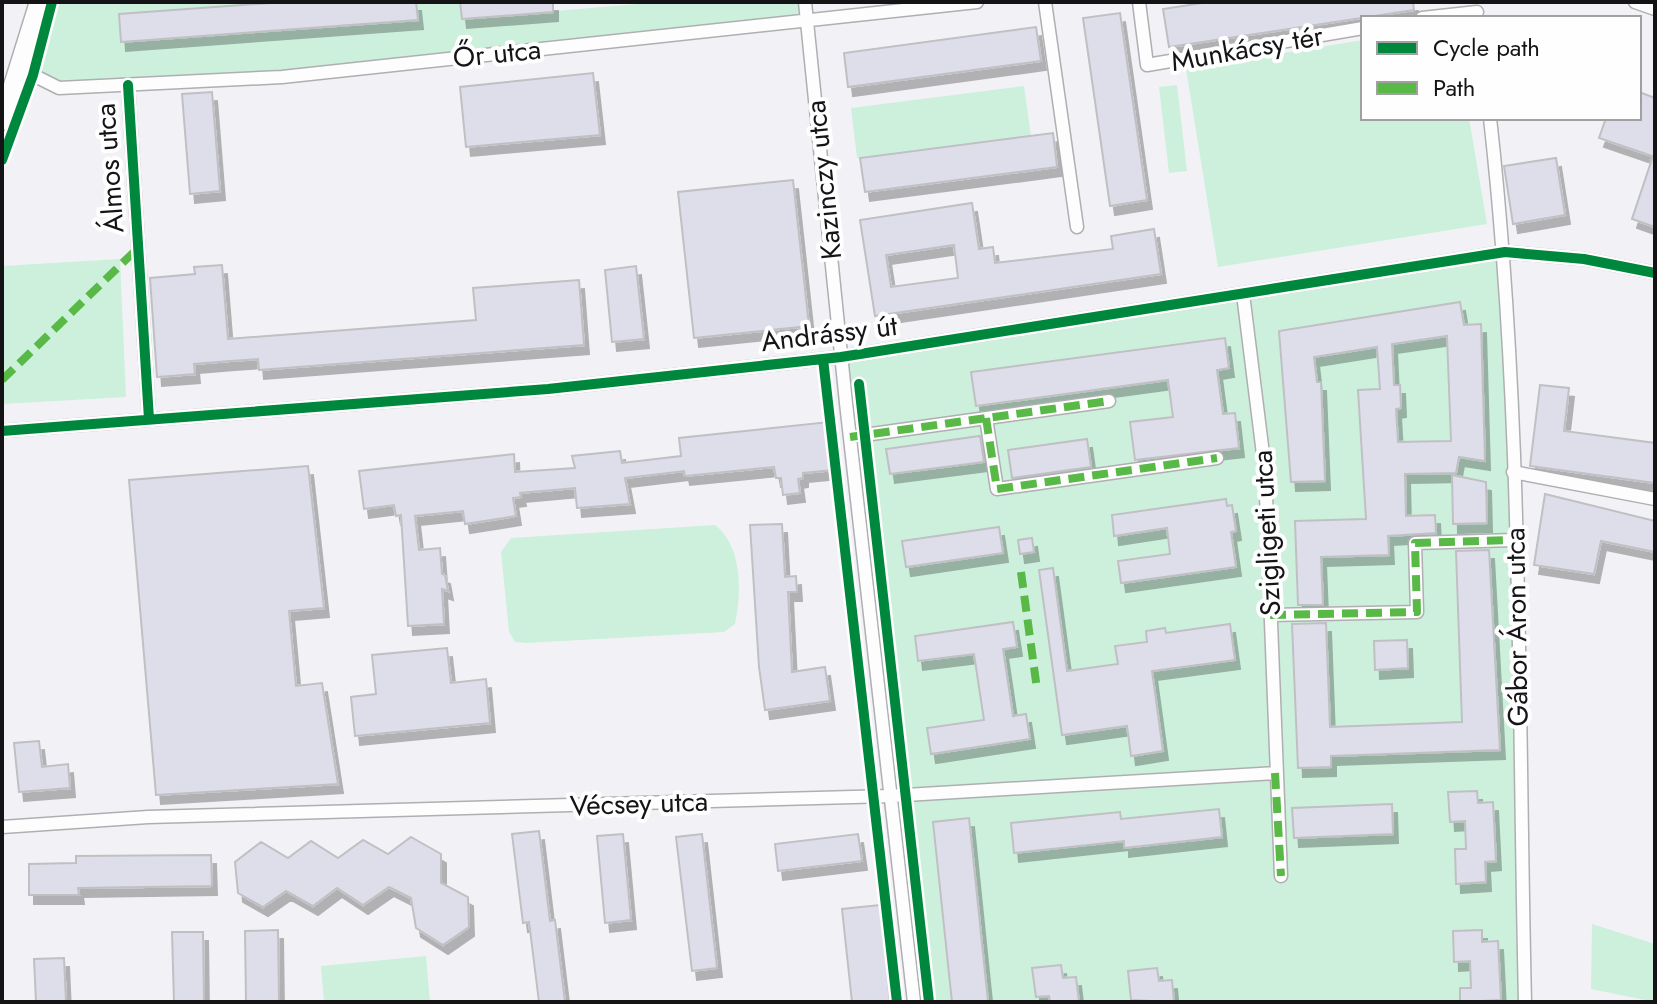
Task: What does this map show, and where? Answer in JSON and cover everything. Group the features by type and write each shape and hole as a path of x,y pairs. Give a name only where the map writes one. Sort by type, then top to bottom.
{"street":[{"path":"2,121 21,69 39,2"},
{"name":"Kazinczy utca","path":"805,2 841,357 914,1002"},
{"name":"Őr utca","path":"21,69 59,88 282,77 977,2"},
{"path":"1045,2 1077,227"},
{"name":"Munkácsy tér","path":"1139,2 1147,65 1361,28"},
{"path":"1635,2 1655,9"},
{"path":"1438,16 1478,11"},
{"name":"Álmos utca","path":"128,85 149,419"},
{"name":"Gábor Áron utca","path":"1490,120 1505,252 1525,1002"},
{"name":"Andrássy út","path":"2,431 548,389 841,357 1505,252 1584,259 1655,273"},
{"name":"Szigligeti utca","path":"1243,294 1265,470 1281,876"},
{"path":"850,437 1109,401"},
{"path":"986,418 997,489 1217,458"},
{"path":"1513,472 1655,499"},
{"path":"1270,615 1417,612 1415,543 1514,540"},
{"name":"Vécsey utca","path":"2,827 148,817 889,796 1275,773"}],"green space":[{"path":"42,2 285,2 119,14 121,41 418,19 416,2 460,2 462,19 661,2 803,2 805,18 282,74 59,86 23,67"},
{"path":"1361,40 1361,120 1469,120 1487,224 1218,267 1186,69"},
{"path":"1177,85 1187,171 1169,173 1159,87"},
{"path":"1024,86 1031,136 857,158 851,108"},
{"path":"120,259 126,397 2,404 2,266"},
{"path":"1504,259 1522,1002 916,1002 844,359"},
{"path":"715,525 730,545 738,570 739,598 735,624 724,632 526,643 515,642 509,632 501,552 511,538"},
{"path":"1592,924 1655,944 1655,1002 1591,989"},
{"path":"426,956 430,1002 324,1002 321,966"}],"building":[{"path":"285,2 416,2 418,20 121,42 119,14"},
{"path":"460,2 553,2 553,12 462,19"},
{"path":"1209,2 1413,2 1414,10 1169,47 1163,9"},
{"path":"1120,13 1147,200 1110,206 1083,18"},
{"path":"1036,27 1041,61 848,87 844,53"},
{"path":"593,73 600,135 466,147 460,87"},
{"path":"212,92 220,191 190,194 182,94"},
{"path":"1641,93 1655,98 1655,157 1599,138 1605,120 1641,120"},
{"path":"1053,133 1057,167 865,192 860,158"},
{"path":"1556,158 1565,215 1513,224 1504,166"},
{"path":"1652,159 1655,159 1655,227 1632,219"},
{"path":"793,180 809,326 694,338 678,192"},
{"path":"972,203 979,249 993,247 995,263 1113,249 1111,236 1154,229 1161,274 875,316 860,220","holes":["954,245 958,278 891,287 886,255"]},
{"path":"222,265 228,339 476,320 473,288 579,280 584,345 259,370 258,359 230,361 194,364 195,374 157,377 150,278 195,274 194,267"},
{"path":"636,266 644,339 612,342 605,270"},
{"path":"1460,302 1464,325 1481,324 1485,461 1459,457 1456,473 1405,474 1406,516 1435,515 1436,533 1388,536 1389,555 1321,557 1323,605 1298,605 1295,521 1366,519 1358,390 1380,389 1377,347 1314,357 1317,382 1321,382 1325,481 1291,482 1279,331","holes":["1447,336 1451,441 1398,442 1396,409 1401,408 1400,385 1394,385 1392,344"]},
{"path":"1225,338 1229,368 1217,370 1223,414 1235,413 1239,448 1135,460 1130,422 1173,417 1168,380 976,406 971,372"},
{"path":"1540,385 1569,388 1564,431 1655,443 1655,483 1530,466"},
{"path":"829,422 834,470 803,473 803,478 798,479 800,493 783,495 781,478 776,478 774,467 685,476 684,471 625,478 630,504 577,508 575,488 520,493 521,497 513,498 516,516 465,524 463,511 415,516 419,550 440,548 442,574 445,575 448,591 442,589 444,624 408,626 401,515 396,516 394,505 364,509 359,471 514,454 515,472 575,468 572,456 620,451 622,463 681,456 679,438"},
{"path":"980,436 984,462 890,474 886,449"},
{"path":"1087,439 1091,467 1012,478 1008,450"},
{"path":"308,466 324,608 289,611 296,686 322,683 338,784 156,795 129,480"},
{"path":"1452,475 1486,482 1487,523 1453,524"},
{"path":"1545,494 1655,521 1655,552 1601,541 1594,574 1534,565"},
{"path":"1226,499 1227,506 1232,505 1236,531 1231,532 1236,567 1121,583 1118,561 1170,554 1167,528 1114,536 1112,515"},
{"path":"782,524 785,577 796,576 797,592 788,592 792,672 825,667 830,701 765,710 759,667 750,525"},
{"path":"999,527 1003,553 906,567 902,541"},
{"path":"1032,538 1034,552 1020,554 1018,540"},
{"path":"1489,550 1500,750 1331,756 1331,767 1298,768 1292,624 1326,623 1330,727 1462,722 1456,551"},
{"path":"1053,568 1067,671 1118,664 1115,646 1147,642 1146,631 1165,628 1166,633 1230,624 1235,660 1152,671 1163,751 1131,756 1127,726 1062,735 1039,570"},
{"path":"1013,622 1017,647 1003,649 1013,716 1026,714 1030,739 931,754 927,728 984,720 974,654 918,661 915,636"},
{"path":"1407,640 1408,668 1375,670 1374,641"},
{"path":"447,648 451,683 486,679 490,723 355,736 351,697 376,694 372,655"},
{"path":"39,741 42,767 68,764 70,788 19,792 14,743"},
{"path":"1477,791 1478,803 1493,802 1496,861 1485,862 1486,882 1456,884 1455,849 1466,849 1465,821 1450,822 1448,792"},
{"path":"1392,804 1393,834 1294,838 1292,808"},
{"path":"1219,809 1222,837 1124,848 1124,841 1014,853 1011,823 1120,812 1121,819"},
{"path":"969,818 988,1002 952,1002 933,822"},
{"path":"539,831 550,921 555,920 565,1002 539,1002 529,922 523,923 512,834"},
{"path":"623,834 631,920 605,923 597,836"},
{"path":"702,834 717,968 692,971 676,837"},
{"path":"858,834 862,861 778,871 775,844"},
{"path":"411,837 441,854 441,883 468,897 469,927 443,945 416,928 411,898 389,887 363,905 337,888 313,906 286,891 263,907 238,893 235,862 261,842 288,858 311,841 338,858 363,840 388,854"},
{"path":"211,855 212,886 78,888 79,895 29,895 29,864 76,863 76,856"},
{"path":"880,905 890,1002 852,1002 842,909"},
{"path":"278,930 279,1002 246,1002 245,931"},
{"path":"1482,930 1482,942 1498,941 1501,1000 1460,1002 1460,988 1471,988 1470,961 1454,962 1453,931"},
{"path":"172,932 203,932 204,1002 174,1002"},
{"path":"64,958 66,1002 36,1002 34,959"},
{"path":"1061,965 1063,978 1076,977 1079,1002 1050,1002 1049,996 1036,997 1032,968"},
{"path":"1157,968 1159,981 1172,980 1174,1002 1131,1000 1128,971"}],"marked path":[{"path":"2,380 138,248"},
{"path":"850,437 1109,401"},
{"path":"986,418 997,489 1217,458"},
{"path":"1270,615 1417,612 1415,543 1514,540"},
{"path":"1021,572 1037,689"},
{"path":"1275,773 1281,876"}],"cycle path":[{"path":"2,160 33,75 52,2"},
{"path":"128,85 149,419"},
{"path":"2,431 548,389 841,357 1505,252 1584,259 1655,273"},
{"path":"823,359 897,1002"},
{"path":"859,384 929,1002"}]}
